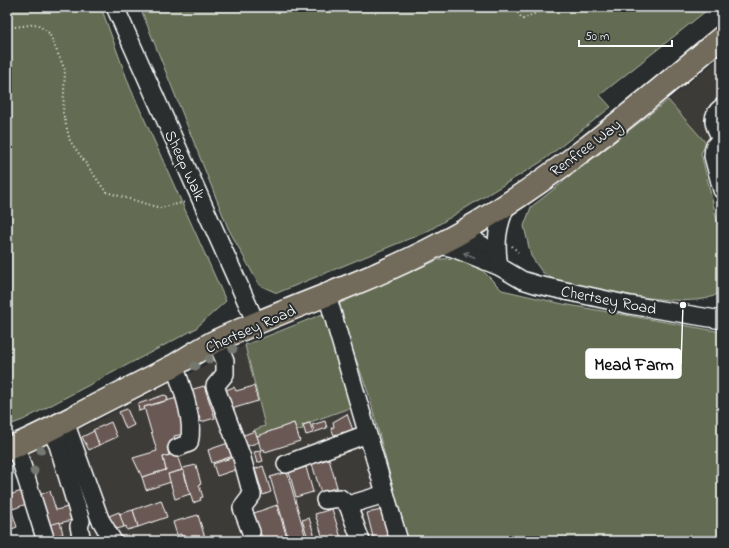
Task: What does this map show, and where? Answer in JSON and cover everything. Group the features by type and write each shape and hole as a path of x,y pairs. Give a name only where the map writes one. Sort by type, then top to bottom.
{"main road":[{"name":"Renfree Way","path":"439,245 507,204 610,129 722,37"},
{"name":"Chertsey Road","path":"11,448 57,426 174,365 216,341 256,323 327,295 439,245"}],"street":[{"name":"Sheep Walk","path":"115,7 256,323"},
{"path":"722,107 716,112 713,120 721,138 714,147 714,156 722,190"},
{"path":"500,267 496,236 500,220 507,204"},
{"name":"Chertsey Road","path":"462,232 482,246 500,267"},
{"name":"Chertsey Road","path":"439,245 453,248 500,267 522,280 538,285 630,304 719,315"},
{"path":"327,295 399,541"},
{"path":"216,341 224,360 225,374 215,386 242,458 252,495 242,508 251,532"},
{"path":"174,365 182,388 192,432 189,442 177,448"},
{"path":"57,426 58,445 81,521 79,526 82,541"},
{"path":"57,426 100,519 112,541"},
{"path":"286,464 368,434"},
{"path":"11,448 46,541"},
{"path":"348,505 385,494"},
{"path":"325,500 340,498 348,505 361,541"}],"path":[{"path":"512,7 523,19 549,7"},
{"path":"7,28 37,24 49,33 65,70 63,113 70,141 106,192 160,208 182,204 200,196"}],"shaded area":[{"path":"722,56 722,161 668,100"},
{"path":"245,345 265,426 294,423 297,431 302,425 354,406 351,349 369,395 407,541 26,541 41,537 17,459 61,439"}],"green space":[{"path":"7,7 101,7 130,87 226,301 195,329 23,420 7,426"},
{"path":"140,7 711,7 600,95 611,107 541,162 428,231 277,293 259,285 228,228"},
{"path":"668,100 707,144 701,153 722,241 722,290 710,297 692,300 668,300 616,293 555,280 542,272 531,256 524,226 531,207"},
{"path":"463,258 479,267 502,290 563,304 722,332 722,541 407,541 369,395 336,305 440,259"},
{"path":"325,313 355,406 302,425 303,429 297,431 294,423 257,436 254,430 265,426 245,345"}],"building":[{"path":"204,386 215,418 201,422 190,390"},
{"path":"254,386 258,401 228,410 223,391 234,387 236,391"},
{"path":"164,395 167,396 168,400 144,407 145,409 139,411 138,404"},
{"path":"177,398 188,433 174,436 176,445 167,447 169,455 163,457 166,470 142,477 133,458 157,451 144,407"},
{"path":"127,409 134,425 126,429 119,412"},
{"path":"347,414 354,433 346,436 344,432 334,435 331,428 334,427 333,422"},
{"path":"325,421 327,428 315,432 312,425"},
{"path":"111,422 117,437 99,445 93,430"},
{"path":"294,423 300,441 265,452 264,449 261,450 257,436"},
{"path":"310,423 313,433 306,435 303,425"},
{"path":"94,431 99,445 89,450 82,437"},
{"path":"255,431 259,442 245,447 241,436"},
{"path":"231,442 236,455 212,463 208,450"},
{"path":"260,451 263,461 257,463 254,452"},
{"path":"180,452 182,456 178,458 182,470 168,474 171,482 146,490 142,477 166,470 163,457"},
{"path":"234,457 238,469 217,476 213,464"},
{"path":"329,459 337,487 321,493 312,464"},
{"path":"196,465 201,484 199,485 203,497 200,498 201,500 193,503 183,468"},
{"path":"263,466 271,492 263,495 255,469"},
{"path":"306,467 313,492 296,497 289,472"},
{"path":"183,470 190,494 175,499 168,474"},
{"path":"287,472 306,538 295,541 289,541 270,477"},
{"path":"25,490 29,503 13,509 9,495"},
{"path":"50,491 56,510 72,506 76,519 48,526 39,495"},
{"path":"7,496 17,527 7,531"},
{"path":"161,500 167,517 138,527 133,510"},
{"path":"277,505 287,538 278,541 263,541 254,513"},
{"path":"332,509 342,541 324,541 315,514"},
{"path":"133,510 138,527 127,530 126,526 124,527 119,514"},
{"path":"382,510 389,537 374,541 367,513"},
{"path":"119,512 124,527 117,529 114,528 109,516"},
{"path":"198,515 206,541 183,541 181,534 177,535 173,522"},
{"path":"309,518 316,540 314,541 309,541 302,520"},
{"path":"60,522 63,534 50,538 46,526"}],"place":[{"name":"Mead Farm","path":"683,305"}]}
